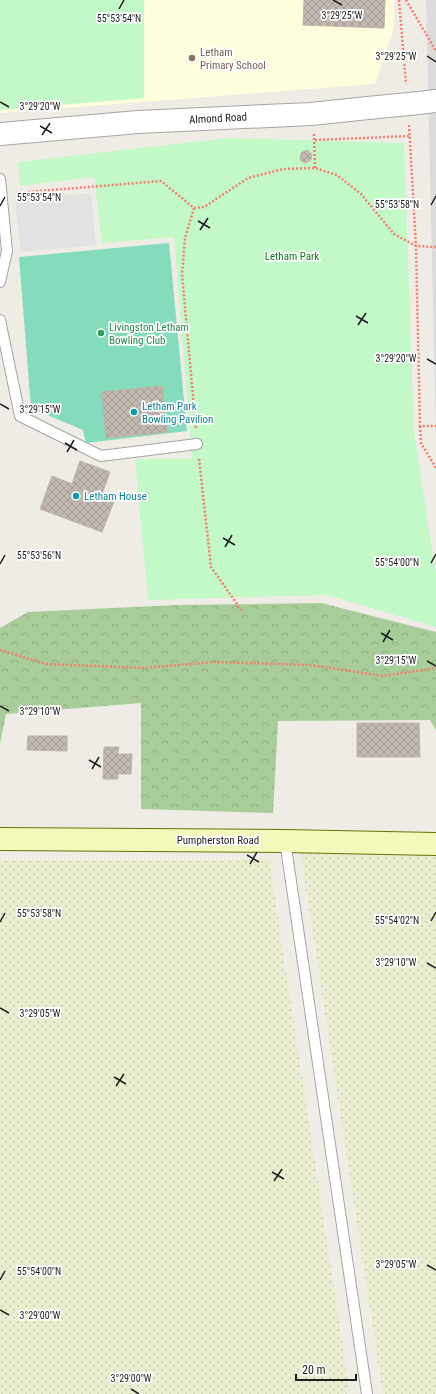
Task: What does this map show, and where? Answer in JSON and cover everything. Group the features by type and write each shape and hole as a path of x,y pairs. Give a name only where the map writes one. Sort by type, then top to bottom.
{"main road":[{"name":"Pumpherston Road","path":"0,840 285,841 436,844"}],"street":[{"name":"Almond Road","path":"0,134 138,122 311,114 417,104"}],"lane":[{"path":"0,179 7,251 0,282"},
{"path":"0,320 20,416 101,456 197,444"},
{"path":"285,841 367,1394"}],"path":[{"path":"399,0 417,104 410,136 416,246 421,443 436,468"},
{"path":"406,0 436,51"},
{"path":"311,114 315,140 315,168"},
{"path":"315,140 410,136"},
{"path":"2,194 161,181 194,208 204,207 248,178 283,169 315,168 336,174 362,194 394,234 416,246 436,247"},
{"path":"194,208 185,238 182,274 197,444 211,567 242,611"},
{"path":"420,426 436,426"},
{"path":"0,650 46,664 143,668 214,662 311,665 383,676 436,668"}],"shaded area":[{"name":"Letham Primary School","path":"0,0 394,0 393,31 375,84 0,113"},
{"path":"426,0 436,0 436,432"},
{"path":"91,193 96,245 21,252 15,200"},
{"path":"436,848 436,1394 383,1394 300,849"},
{"path":"269,859 350,1394 0,1394 0,860"}],"green space":[{"path":"0,0 144,0 144,98 0,110"},
{"name":"Letham Park","path":"228,138 404,143 414,432 436,574 436,627 327,595 148,600 135,459 192,459 174,237 102,243 94,177 20,186 18,162"},
{"name":"Livingston Letham Bowling Club","path":"169,243 187,431 86,443 83,430 31,408 19,257"},
{"path":"321,603 436,632 436,730 430,720 278,721 273,813 141,809 141,703 6,714 0,744 0,628 28,612 176,605"}],"building":[{"path":"304,0 385,0 384,28 303,25"},
{"path":"307,150 312,154 311,160 305,163 300,160 301,153"},
{"name":"Letham Park Bowling Pavilion","path":"162,386 167,432 106,438 102,392"},
{"name":"Letham House","path":"80,461 110,472 102,494 115,499 102,532 40,509 52,476 72,484"},
{"path":"357,723 419,723 420,757 357,757"},
{"path":"28,736 67,736 67,751 27,750"},
{"path":"104,747 119,747 118,754 132,754 131,774 118,774 118,779 103,779"}],"place":[{"name":"Letham Primary School","path":"192,58"},
{"name":"Livingston Letham Bowling Club","path":"101,333"},
{"name":"Letham Park Bowling Pavilion","path":"134,412"},
{"name":"Letham House","path":"76,496"}]}
